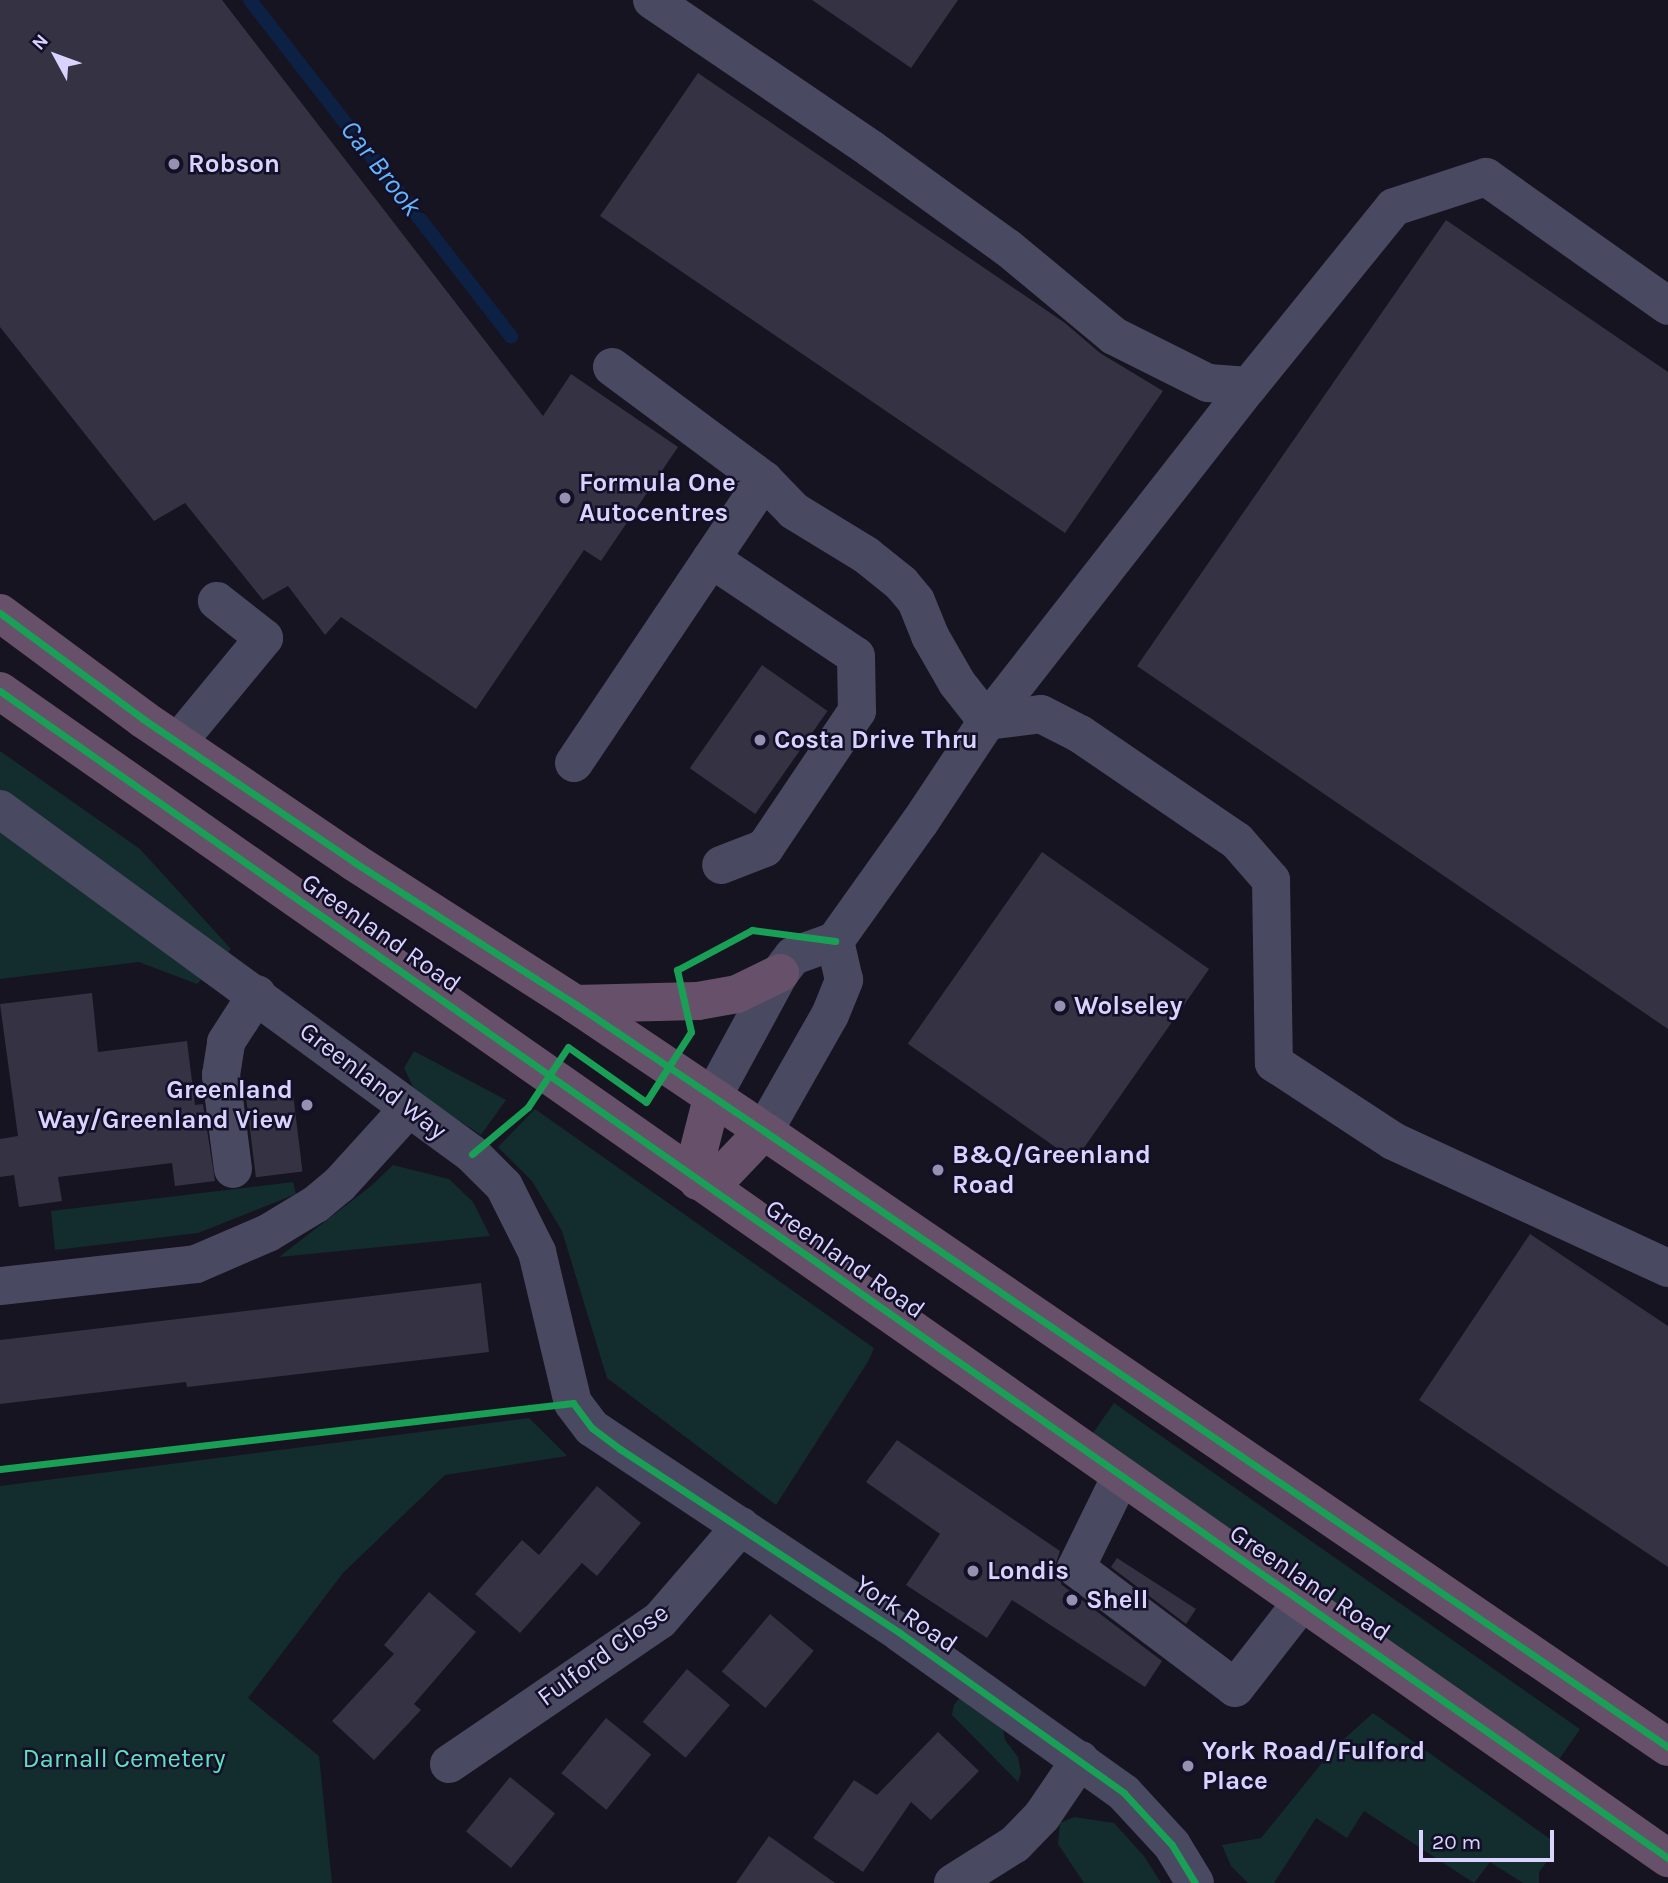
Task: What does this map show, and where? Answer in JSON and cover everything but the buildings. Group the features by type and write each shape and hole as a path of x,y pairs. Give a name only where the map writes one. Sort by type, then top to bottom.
{"highway":[{"name":"Greenland Road","path":"0,614 178,742 354,862 764,1130 1668,1747"},
{"name":"Greenland Road","path":"0,691 1120,1478 1668,1858"},
{"path":"575,1004 698,1001 737,994 780,973"},
{"path":"712,1098 698,1153 698,1181 721,1176 764,1130"},
{"path":"1626,1829 1668,1827"}],"street":[{"path":"652,0 871,149 987,233 1114,336 1208,383 1249,386"},
{"path":"712,1098 780,973 793,956 835,941 920,822 987,721 1249,386 1394,207 1486,177 1668,306"},
{"path":"612,367 764,480 794,511 866,555 901,583 916,601 930,636 957,683 987,721"},
{"path":"574,763 764,480"},
{"path":"711,559 856,656 857,711 765,848 722,865"},
{"path":"178,742 264,638 217,601"},
{"path":"987,721 1041,714 1080,734 1237,841 1271,880 1274,1063 1393,1141 1668,1268"},
{"name":"Greenland Way","path":"0,809 257,994 472,1154 504,1186 537,1252 573,1404"},
{"path":"764,1130 830,1015 844,980 835,941"},
{"path":"233,1169 221,1075 226,1042 257,994"},
{"path":"0,1286 196,1264 268,1233 316,1204 339,1185 409,1108"},
{"name":"York Road","path":"573,1404 592,1428 621,1450 741,1526 1124,1793 1150,1819 1195,1883"},
{"path":"1120,1478 1076,1569 1235,1688 1302,1602"},
{"name":"Fulford Close","path":"449,1764 660,1620 741,1526"},
{"path":"953,1883 1015,1844 1042,1816 1080,1760"}],"green space":[{"path":"0,751 140,849 231,949 197,984 139,962 0,979"},
{"path":"414,1051 506,1100 481,1135 416,1093 404,1068"},
{"path":"535,1109 874,1348 869,1360 776,1505 607,1378 562,1231 532,1181 498,1147"},
{"path":"393,1165 449,1179 473,1202 490,1236 279,1257 371,1186"},
{"path":"293,1182 296,1194 198,1233 55,1250 51,1211"},
{"path":"1114,1403 1580,1729 1559,1760 1093,1433"},
{"name":"Darnall Cemetery","path":"529,1418 567,1456 445,1475 343,1573 248,1698 319,1756 332,1883 0,1883 0,1486"},
{"path":"961,1696 1002,1723 1005,1740 1018,1757 1021,1773 1018,1782 952,1715 954,1705"},
{"path":"1373,1713 1553,1841 1549,1859 1539,1872 1539,1883 1523,1883 1490,1862 1474,1883 1364,1811 1347,1838 1316,1818 1274,1883 1248,1883 1231,1866 1222,1845 1261,1838 1334,1748"},
{"path":"1074,1817 1114,1823 1144,1856 1161,1883 1084,1883 1058,1844 1060,1823"}],"waterway":[{"name":"Car Brook","path":"250,0 511,337"}],"cycle path":[{"path":"0,613 143,719 354,862 575,1004 764,1131 1668,1747"},
{"path":"0,691 1668,1858"},
{"path":"472,1154 528,1107 568,1047 646,1102 691,1032 677,970 752,930 835,941"},
{"path":"0,1469 573,1403 592,1428 620,1449 900,1633 1124,1793 1172,1845 1195,1883"}],"place":[{"name":"Robson","path":"174,164"},
{"name":"Formula One Autocentres","path":"565,498"},
{"name":"Costa Drive Thru","path":"760,740"},
{"name":"Wolseley","path":"1060,1006"},
{"name":"Greenland Way/Greenland View","path":"307,1105"},
{"name":"B&Q/Greenland Road","path":"938,1170"},
{"name":"Londis","path":"973,1571"},
{"name":"Shell","path":"1072,1600"},
{"name":"York Road/Fulford Place","path":"1188,1766"}]}
